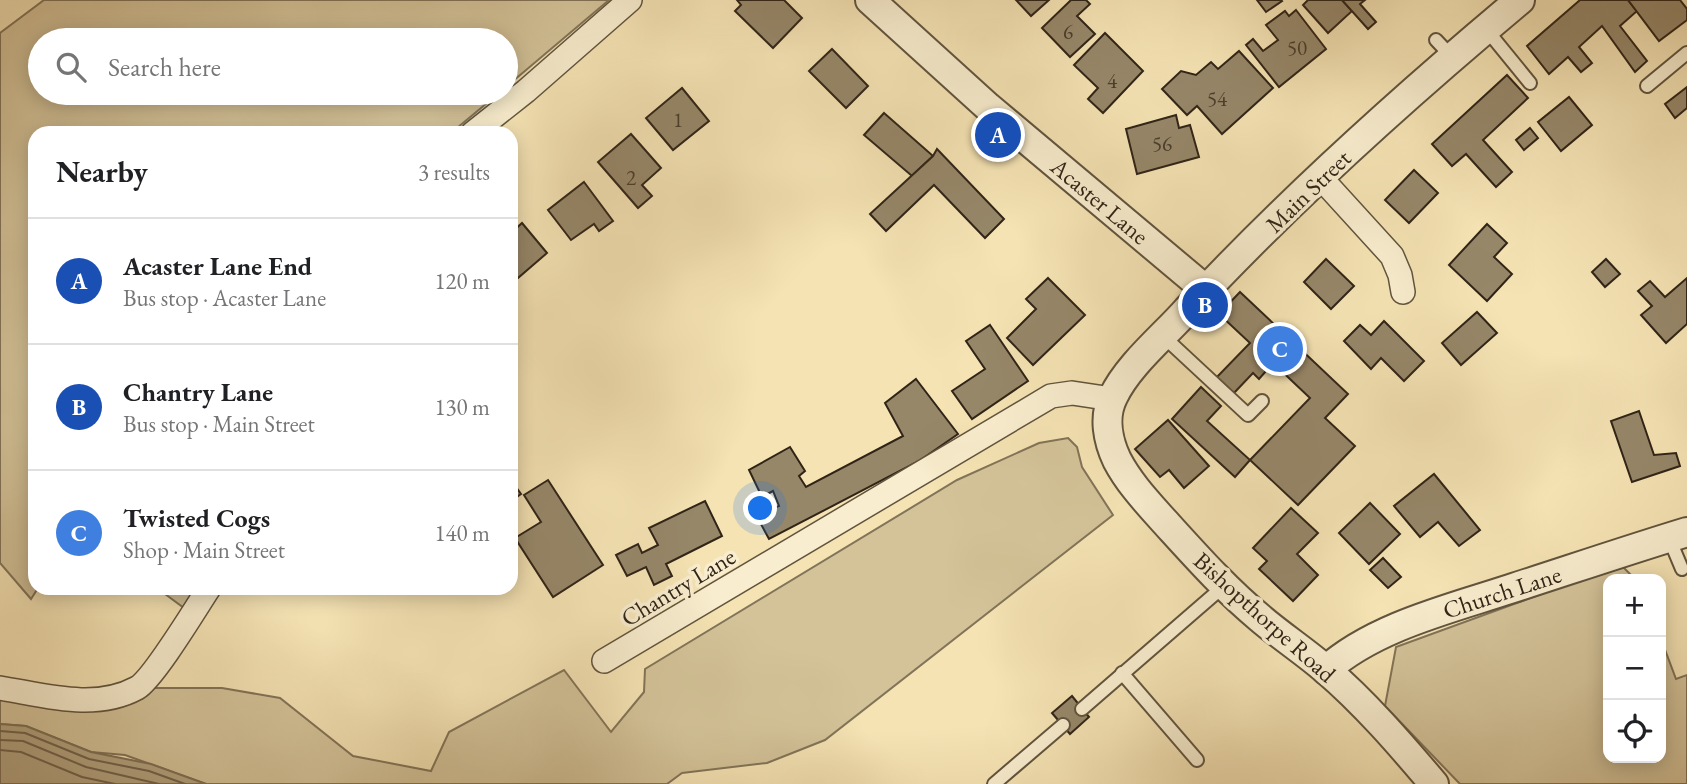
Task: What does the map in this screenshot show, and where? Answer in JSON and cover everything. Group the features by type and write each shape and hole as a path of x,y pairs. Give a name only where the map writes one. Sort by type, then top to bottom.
{"street":[{"path":"518,97 630,0"},
{"name":"Acaster Lane","path":"870,0 988,107 1206,290"},
{"name":"Main Street","path":"1112,399 1126,376 1206,290 1444,49 1486,29 1520,0"},
{"path":"482,126 508,105"},
{"path":"1320,177 1392,256 1403,292"},
{"name":"Chantry Lane","path":"604,661 1051,396 1072,393 1112,399"},
{"name":"Bishopthorpe Road","path":"1112,399 1108,418 1109,439 1118,460 1145,499 1224,586 1259,618 1326,670 1405,750 1434,784"},
{"name":"Church Lane","path":"1326,670 1344,654 1377,636 1462,605 1678,535"},
{"path":"0,688 76,701 110,698 139,687 168,650 204,595"}],"lane":[{"path":"1486,29 1530,82"},
{"path":"1647,86 1687,53"},
{"path":"1163,336 1248,415 1262,401"},
{"path":"1678,535 1682,569"},
{"path":"1082,709 1224,586"},
{"path":"1122,673 1198,760"},
{"path":"994,784 1063,725"}],"shaded area":[{"path":"44,0 609,0 518,77 518,28 28,28 28,105 485,105 459,126 28,126 28,595 34,595 31,599 0,563 0,33"},
{"path":"1068,438 1077,447 1082,467 1113,515 825,740 767,763 682,773 667,784 206,784 125,755 91,752 26,726 0,724 0,698 150,688 222,688 280,698 353,756 431,771 449,732 564,670 611,732 644,692 645,669 957,480 1039,443"},
{"path":"1621,565 1630,574 1603,574 1603,763 1666,763 1666,652 1676,679 1687,675 1687,784 1460,784 1385,706 1396,647"},
{"path":"166,595 191,595 184,608"}],"water":[{"path":"0,724 26,726 91,752 151,764 206,784 0,784"}],"building":[{"path":"737,0 784,0 802,18 773,48 735,11 741,5"},
{"path":"1016,0 1049,0 1031,16"},
{"path":"1071,0 1086,0 1090,4 1077,16 1095,34 1070,57 1042,28"},
{"path":"1257,0 1281,0 1282,1 1266,12"},
{"path":"1308,0 1342,0 1352,11 1328,33 1303,5"},
{"path":"1342,0 1365,0 1360,4 1376,22 1368,29"},
{"path":"1580,0 1628,0 1637,11 1620,26 1647,61 1635,72 1602,26 1579,47 1592,63 1581,72 1568,57 1549,74 1527,46"},
{"path":"1628,0 1680,0 1687,9 1687,20 1659,41"},
{"path":"1296,10 1326,49 1279,87 1246,45 1253,39 1263,51 1278,40 1266,25 1285,11 1289,16"},
{"path":"1105,33 1143,71 1103,113 1088,99 1098,88 1074,65"},
{"path":"832,49 868,86 846,108 809,71"},
{"path":"1239,51 1273,88 1222,134 1197,106 1187,115 1162,89 1181,71 1196,75 1211,62 1218,69"},
{"path":"1507,75 1528,98 1483,140 1512,172 1496,187 1466,154 1452,166 1432,144"},
{"path":"1687,87 1687,108 1675,118 1665,104"},
{"path":"682,88 709,121 673,150 646,118"},
{"path":"1569,97 1592,125 1561,151 1538,122"},
{"path":"884,113 933,156 912,176 864,135"},
{"path":"1176,115 1179,128 1190,125 1199,157 1137,174 1126,129"},
{"path":"1530,128 1538,138 1524,150 1516,140"},
{"path":"631,134 661,168 642,185 652,196 638,208 598,162"},
{"path":"937,149 1004,219 985,238 934,185 886,231 870,214 933,156"},
{"path":"1414,170 1438,193 1409,223 1385,200"},
{"path":"584,182 613,221 599,231 594,224 571,240 548,210"},
{"path":"522,223 547,253 518,278 518,227"},
{"path":"1487,224 1507,243 1494,257 1512,274 1487,301 1449,265"},
{"path":"1326,259 1354,286 1331,309 1304,282"},
{"path":"1606,259 1620,274 1605,287 1592,272"},
{"path":"1048,278 1085,315 1033,365 1007,338 1036,309 1026,299"},
{"path":"1687,278 1687,324 1666,343 1641,315 1652,306 1638,291 1650,281 1665,297"},
{"path":"1240,292 1348,394 1325,418 1355,446 1298,505 1250,460 1310,398 1273,363 1259,379 1253,373 1233,394 1216,378 1250,343 1219,314"},
{"path":"1477,312 1497,333 1461,365 1442,343"},
{"path":"1384,321 1424,361 1404,381 1381,358 1371,369 1344,341 1360,325 1371,335"},
{"path":"990,325 1028,381 972,419 952,391 985,369 966,341"},
{"path":"916,379 958,434 919,461 769,539 756,515 779,506 773,491 762,497 749,470 790,447 805,471 799,476 806,487 903,436 885,403"},
{"path":"1201,387 1221,406 1207,421 1250,460 1235,477 1172,419"},
{"path":"1639,411 1654,455 1676,453 1680,466 1632,482 1611,421"},
{"path":"1168,420 1209,466 1184,488 1169,470 1160,477 1135,449"},
{"path":"1434,474 1480,530 1459,546 1438,522 1420,537 1394,506"},
{"path":"548,480 603,565 553,597 518,543 518,536 541,522 524,495"},
{"path":"705,501 722,536 666,564 672,576 654,585 646,567 627,576 616,555 638,544 642,553 658,545 649,528"},
{"path":"1370,503 1400,534 1369,564 1339,533"},
{"path":"1291,508 1318,533 1297,554 1318,575 1293,601 1259,569 1267,561 1253,548"},
{"path":"1383,558 1401,577 1388,588 1370,570"},
{"path":"1072,696 1089,717 1070,734 1052,713"}],"place":[{"name":"Acaster Lane End","path":"998,135"},
{"name":"Chantry Lane","path":"1205,305"},
{"name":"Twisted Cogs","path":"1280,349"}]}
